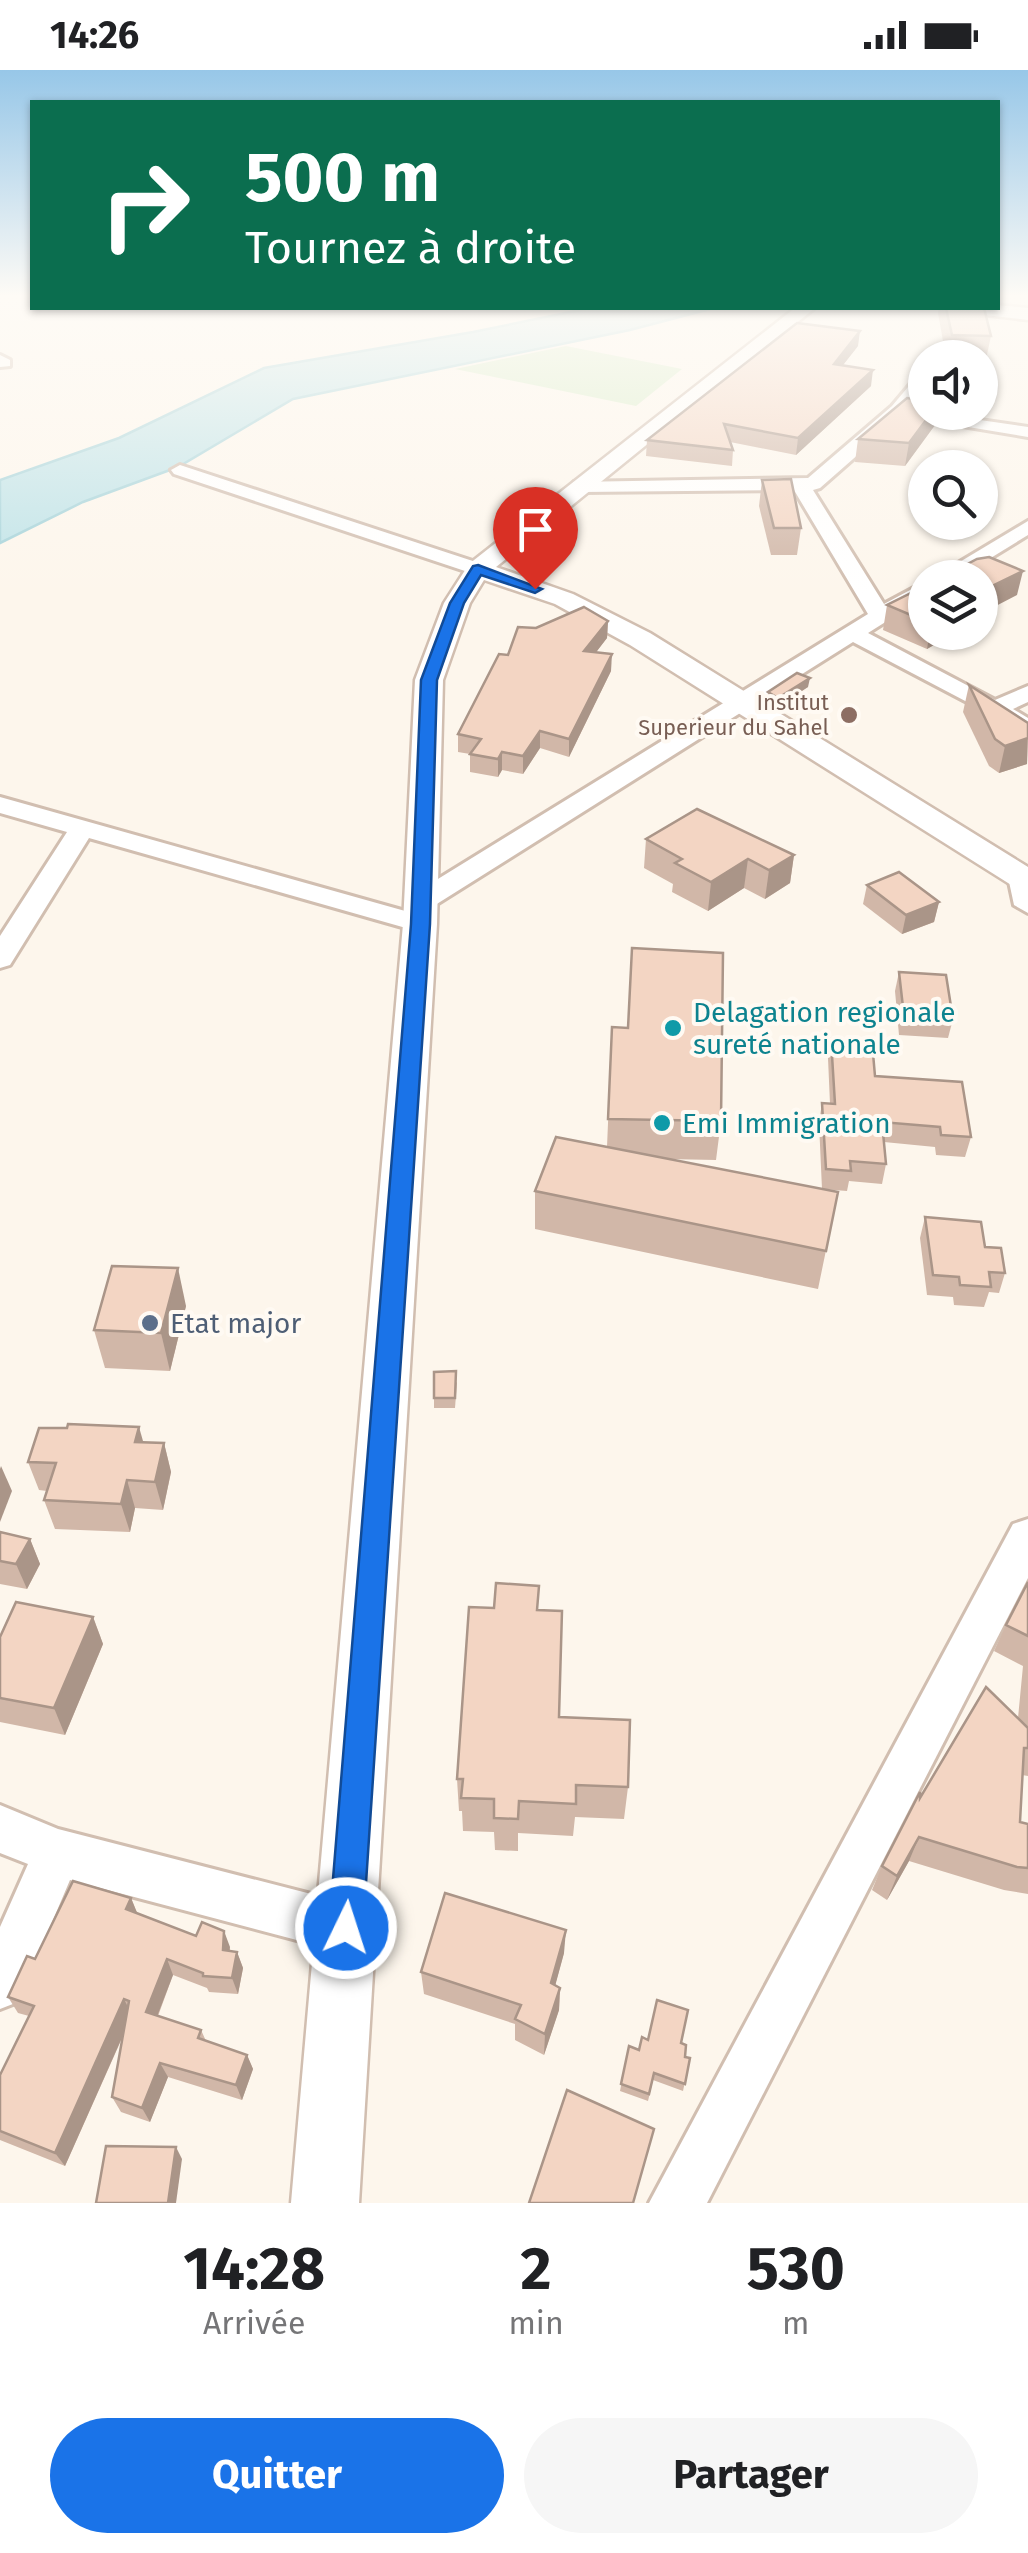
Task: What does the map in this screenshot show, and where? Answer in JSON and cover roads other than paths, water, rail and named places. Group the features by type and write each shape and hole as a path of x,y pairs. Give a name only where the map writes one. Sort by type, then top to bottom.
{"street":[{"path":"325,2203 421,912 429,680 457,603 478,569 695,396"},
{"path":"581,486 801,486 822,479 908,398"},
{"path":"898,410 1028,432"},
{"path":"180,470 564,599 742,699 1026,888"},
{"path":"801,486 879,614"},
{"path":"974,560 1028,527"},
{"path":"0,805 421,912 742,699 908,598"},
{"path":"852,633 1028,727"},
{"path":"994,710 1028,693"},
{"path":"0,959 82,828"},
{"path":"678,2203 1028,1537"},
{"path":"0,1829 58,1854 346,1928"},
{"path":"0,1984 58,1854"}],"water":[{"path":"207,396 310,396 293,399 178,467 83,502 0,543 0,480 119,438"}],"place":[{"name":"Institut Superieur du Sahel","path":"849,715"},
{"name":"Delagation regionale sureté nationale","path":"673,1028"},
{"name":"Emi Immigration","path":"662,1123"},
{"name":"Etat major","path":"150,1323"}]}
